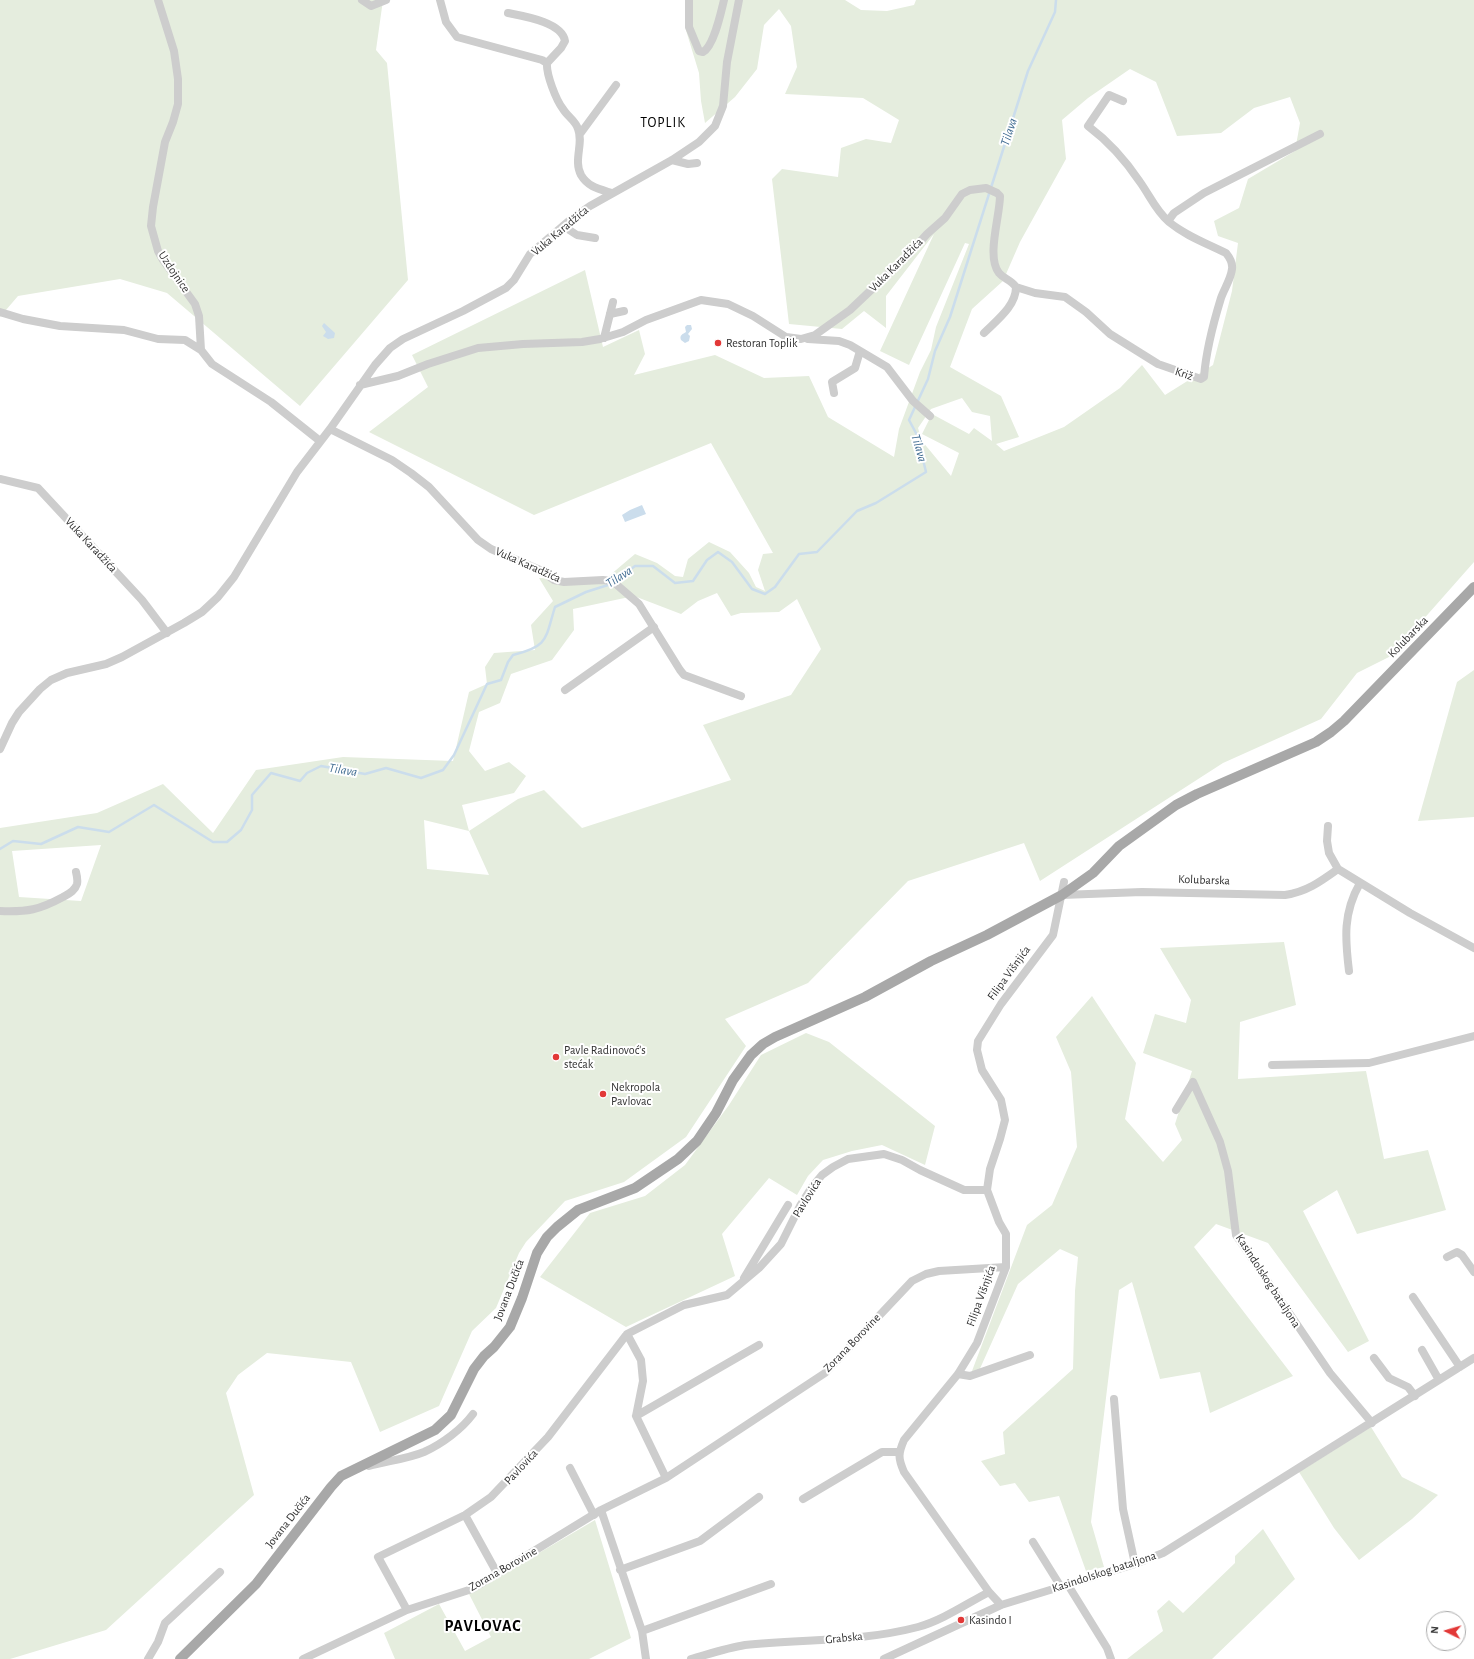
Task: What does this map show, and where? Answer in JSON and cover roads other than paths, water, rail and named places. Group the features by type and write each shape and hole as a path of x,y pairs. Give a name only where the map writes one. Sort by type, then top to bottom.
{"main road":[{"name":"Kolubarska","path":"1062,895 1092,873 1119,846 1176,805 1316,742 1331,732 1344,721 1474,587"},
{"name":"Jovana Dučića","path":"180,1659 256,1584 341,1476 435,1430 451,1415 474,1369 484,1356 494,1348 510,1327 537,1254 547,1237 556,1227 578,1210 635,1188 678,1159 697,1142 716,1113 734,1080 751,1056 763,1044 775,1037 866,997 931,961 987,935 1062,895"}],"street":[{"name":"Uzdojnice","path":"158,0 174,51 178,79 178,104 165,142 158,170 151,226 162,260 195,304 199,316 201,350"},
{"path":"362,0 371,6 386,0"},
{"path":"440,0 446,22 457,37 542,60 548,63"},
{"path":"689,0 689,26 699,51 703,52 707,50 715,34 724,0"},
{"name":"Vuka Karadžića","path":"0,750 12,723 19,712 40,689 51,680 67,673 106,664 167,633 202,612 218,597 234,576 297,472 330,429 360,385 390,348 506,288 514,280 530,254 563,226 590,206 672,160 699,142 715,126 722,106 726,62 739,0"},
{"path":"508,13 540,20 562,33 565,41 548,63 547,74 563,110 578,128 580,134 578,161 582,175 594,188 612,193"},
{"path":"580,134 616,85"},
{"name":"Križ","path":"1016,287 1035,293 1065,297 1086,312 1110,334 1158,364 1201,379 1204,377 1205,362 1212,333 1223,292 1232,270 1232,264 1226,253 1184,233 1168,221 1155,207 1141,183 1126,162 1088,126 1109,95 1123,100"},
{"path":"1168,221 1174,213 1204,193 1320,134"},
{"path":"672,160 688,164 697,163"},
{"name":"Vuka Karadžića","path":"801,338 815,336 850,310 945,218 962,194 977,188 989,189 1000,196 994,241 996,267 1000,274 1012,281 1016,287"},
{"path":"563,226 578,235 595,238"},
{"path":"984,333 1008,309 1016,294 1016,287"},
{"name":"Vuka Karadžića","path":"360,385 398,376 434,362 478,348 509,344 582,342 604,338 623,332 646,320 701,300 728,304 753,316 786,337 840,341 850,345 886,367 913,401 930,416"},
{"path":"604,338 613,302"},
{"path":"610,314 624,311"},
{"path":"0,312 60,326 124,330 158,339 185,340 201,350 212,364 271,402 320,441"},
{"path":"834,393 832,382 855,368 860,351"},
{"name":"Vuka Karadžića","path":"330,429 385,456 411,473 429,487 478,540 491,549 540,570 554,580 564,582 603,580 614,583 639,604 684,675 741,696"},
{"name":"Vuka Karadžića","path":"0,479 38,488 142,600 167,633"},
{"path":"565,690 654,627"},
{"path":"1328,826 1328,853 1338,869 1410,913 1474,948"},
{"name":"Kolubarska","path":"1062,895 1142,892 1285,895 1299,893 1318,883 1338,869"},
{"path":"0,911 31,911 48,905 71,892 75,888 77,881 76,872"},
{"name":"Filipa Višnjića","path":"899,1452 904,1440 958,1374 977,1343 1006,1267 1006,1234 999,1222 987,1190 990,1169 1005,1120 1001,1100 982,1070 977,1050 978,1041 1001,1004 1052,935 1064,882"},
{"path":"1349,971 1346,926 1352,896 1360,883"},
{"path":"1272,1065 1369,1064 1474,1036"},
{"name":"Kasindolskog bataljona","path":"1176,1110 1193,1082 1220,1142 1228,1171 1236,1235 1330,1373 1372,1423"},
{"name":"Pavlovića","path":"406,1610 378,1556 465,1515 496,1492 548,1437 626,1334 684,1305 727,1294 759,1268 781,1244 800,1206 822,1175 848,1159 884,1154 902,1160 964,1190 987,1190"},
{"name":"Pavlovića","path":"740,1283 788,1205"},
{"path":"1447,1257 1457,1252 1462,1254 1474,1272"},
{"name":"Zorana Borovine","path":"303,1659 406,1610 472,1589 598,1513 666,1478 825,1373 912,1282 926,1274 939,1271 1006,1267"},
{"path":"1414,1297 1460,1367"},
{"path":"626,1334 641,1360 642,1381 636,1416 666,1478"},
{"path":"636,1416 758,1345"},
{"path":"1422,1350 1439,1380"},
{"path":"958,1374 970,1376 1030,1355"},
{"path":"1374,1358 1389,1378 1408,1386 1415,1396"},
{"name":"Kasindolskog bataljona","path":"884,1659 1001,1605 1135,1564 1163,1553 1474,1358"},
{"path":"1114,1399 1123,1509 1135,1564"},
{"path":"357,1469 424,1452 448,1438 468,1421 473,1414"},
{"path":"803,1499 882,1452 899,1452 899,1461 904,1472 989,1592 1001,1605"},
{"path":"570,1468 598,1513 642,1631 646,1659"},
{"path":"620,1570 700,1541 759,1497"},
{"path":"465,1515 497,1573"},
{"path":"1033,1542 1107,1648 1111,1659"},
{"path":"148,1659 158,1642 165,1623 220,1572"},
{"path":"642,1631 771,1584"},
{"name":"Grabska","path":"692,1659 744,1646 836,1640 888,1633 937,1620 989,1592"}],"water":[{"path":"324,323 335,333 334,338 328,339 323,336 326,332 322,326"},
{"path":"687,325 691,325 692,329 688,334 690,336 689,341 685,343 681,340 681,337 686,332 685,327"},
{"path":"642,505 646,514 625,522 622,515"}],"waterway":[{"name":"Tilava","path":"615,581 635,566 653,566 675,583 693,581 707,560 718,552 732,562 752,589 765,594 775,587 799,554 817,552 857,511 876,503 926,472 917,435 909,420 928,379 935,351 950,317 1028,71 1055,12 1056,0"},
{"name":"Tilava","path":"0,849 13,841 41,844 78,827 109,832 154,805 213,842 227,842 241,830 252,810 252,795 271,773 300,781 307,773 321,766 365,774 386,768 421,778 443,770 454,755 487,684 501,680 508,662 513,655 525,652 544,640 555,607 586,592 611,584"}],"place":[{"name":"Restoran Toplik","path":"718,343"},
{"name":"Pavle Radinovoć's stećak","path":"556,1057"},
{"name":"Nekropola Pavlovac","path":"603,1094"},
{"name":"Kasindo I","path":"961,1620"}],"district":[{"name":"TOPLIK","path":"663,123"},
{"name":"PAVLOVAC","path":"483,1626"}]}
